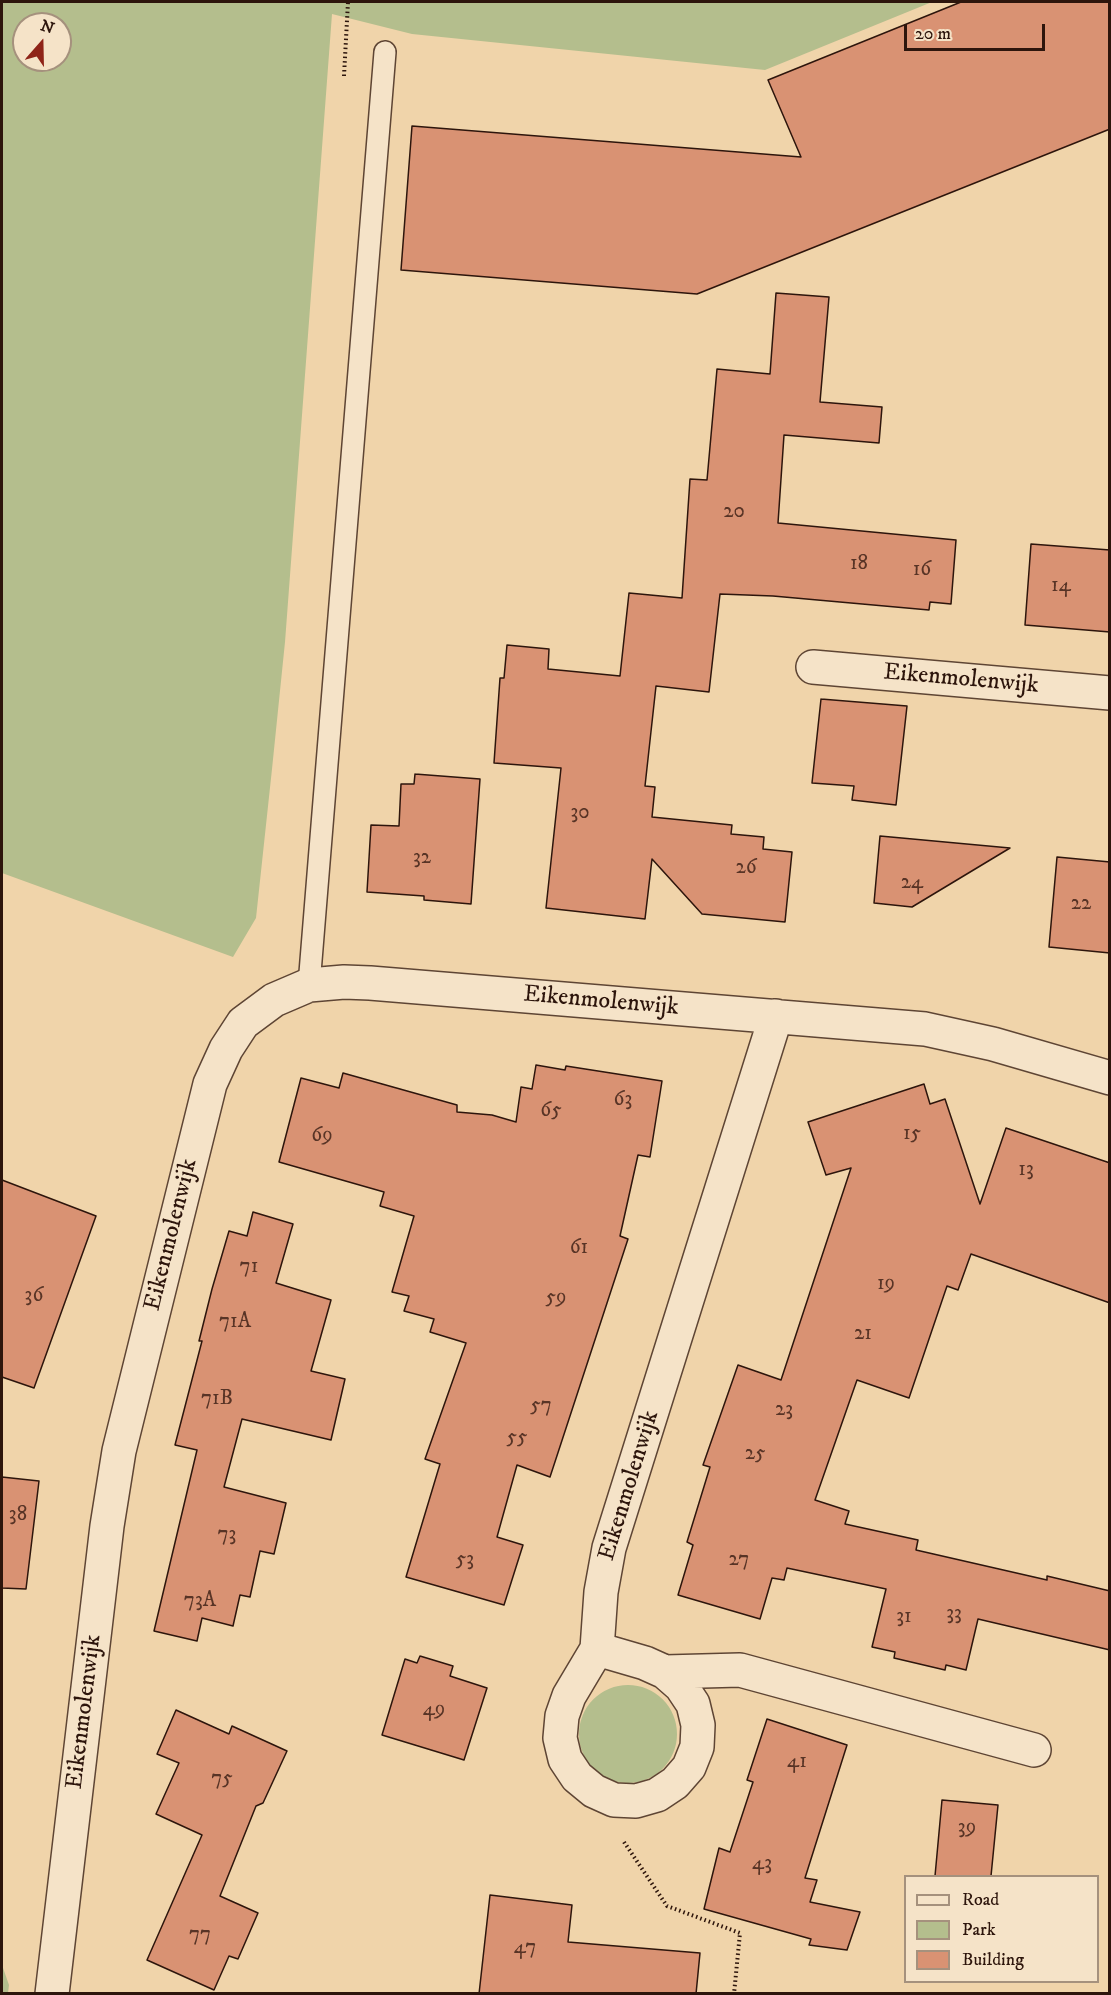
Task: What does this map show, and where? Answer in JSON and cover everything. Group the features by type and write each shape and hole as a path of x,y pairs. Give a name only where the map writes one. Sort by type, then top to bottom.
{"street":[{"name":"Eikenmolenwijk","path":"813,667 1110,693"},
{"name":"Eikenmolenwijk","path":"52,1994 107,1526 118,1451 210,1084 226,1049 243,1023 274,1000 309,985 345,982 370,983 925,1029 993,1044 1110,1078"},
{"name":"Eikenmolenwijk","path":"614,1800 594,1791 577,1777 565,1759 560,1738 562,1716 569,1696 597,1650 601,1592 609,1548 776,1016"},
{"path":"597,1650 645,1663 665,1672 681,1686 693,1704 698,1725 697,1747 689,1767 675,1783 657,1795 636,1801 614,1800"},
{"path":"665,1672 740,1671 1034,1750"}],"lane":[{"path":"309,985 385,52"}],"path":[{"path":"614,1800 625,1843 667,1906 740,1933 734,1994"}],"green space":[{"path":"2,2 932,2 765,70 412,34 332,14 285,642 256,918 233,957 2,873"},
{"path":"628,1685 647,1689 663,1699 673,1715 677,1734 673,1753 663,1769 647,1779 628,1783 609,1779 593,1769 583,1753 579,1734 583,1715 593,1699 609,1689"},
{"path":"2,1965 9,1985 8,1993 2,1993"}],"building":[{"path":"961,2 1110,2 1110,129 697,294 401,270 412,126 801,157 768,80"},
{"path":"776,293 829,297 820,402 882,407 879,443 784,435 778,523 956,540 951,604 930,602 929,610 773,596 720,594 709,692 656,686 645,786 655,787 652,817 732,825 731,834 764,837 763,849 792,852 785,922 702,914 652,859 645,919 546,908 561,768 494,763 500,678 504,678 507,645 549,649 548,669 620,676 629,593 682,598 690,479 707,480 717,369 770,374"},
{"path":"1031,544 1110,550 1110,632 1025,625"},
{"path":"821,699 907,706 896,805 852,800 854,786 812,783"},
{"path":"415,774 480,779 471,904 424,900 424,896 367,892 371,825 399,826 401,784 414,784"},
{"path":"880,836 1010,848 912,907 874,903"},
{"path":"1057,857 1110,862 1110,953 1049,947"},
{"path":"536,1065 565,1070 566,1066 662,1081 650,1157 638,1155 620,1236 628,1239 550,1477 517,1465 497,1537 523,1545 504,1605 406,1577 440,1464 425,1459 466,1343 430,1332 434,1319 404,1311 409,1296 392,1292 414,1216 380,1206 384,1192 279,1162 301,1078 339,1088 343,1073 457,1105 457,1112 492,1115 516,1122 521,1087 532,1089"},
{"path":"924,1084 930,1104 945,1099 980,1204 1006,1128 1110,1163 1110,1303 971,1254 958,1290 947,1286 909,1398 857,1380 815,1500 849,1511 845,1524 918,1540 916,1550 1047,1580 1047,1576 1110,1591 1110,1650 978,1619 966,1670 946,1665 945,1670 894,1658 895,1652 872,1647 886,1589 787,1568 784,1580 772,1578 760,1619 678,1595 693,1545 687,1542 710,1467 703,1465 738,1365 781,1380 851,1168 826,1175 808,1122"},
{"path":"2,1180 96,1216 34,1388 2,1377"},
{"path":"253,1212 293,1224 276,1283 331,1300 311,1371 345,1379 331,1440 242,1419 224,1487 286,1503 274,1554 260,1551 250,1597 240,1595 233,1626 202,1618 197,1641 154,1631 197,1450 175,1445 202,1341 199,1341 212,1289 229,1231 247,1236"},
{"path":"2,1477 39,1481 26,1589 2,1588"},
{"path":"420,1656 453,1666 450,1676 487,1688 464,1760 382,1735 405,1659 417,1663"},
{"path":"176,1710 229,1734 232,1726 287,1751 263,1803 256,1806 220,1896 258,1913 238,1959 229,1956 214,1990 147,1960 202,1835 156,1814 179,1763 157,1754"},
{"path":"767,1719 847,1745 805,1878 817,1880 810,1902 860,1912 847,1950 809,1945 811,1939 704,1909 719,1848 730,1852 753,1782 747,1780"},
{"path":"942,1800 998,1805 991,1875 935,1875"},
{"path":"490,1895 572,1905 568,1942 700,1953 696,1994 479,1994"}]}
